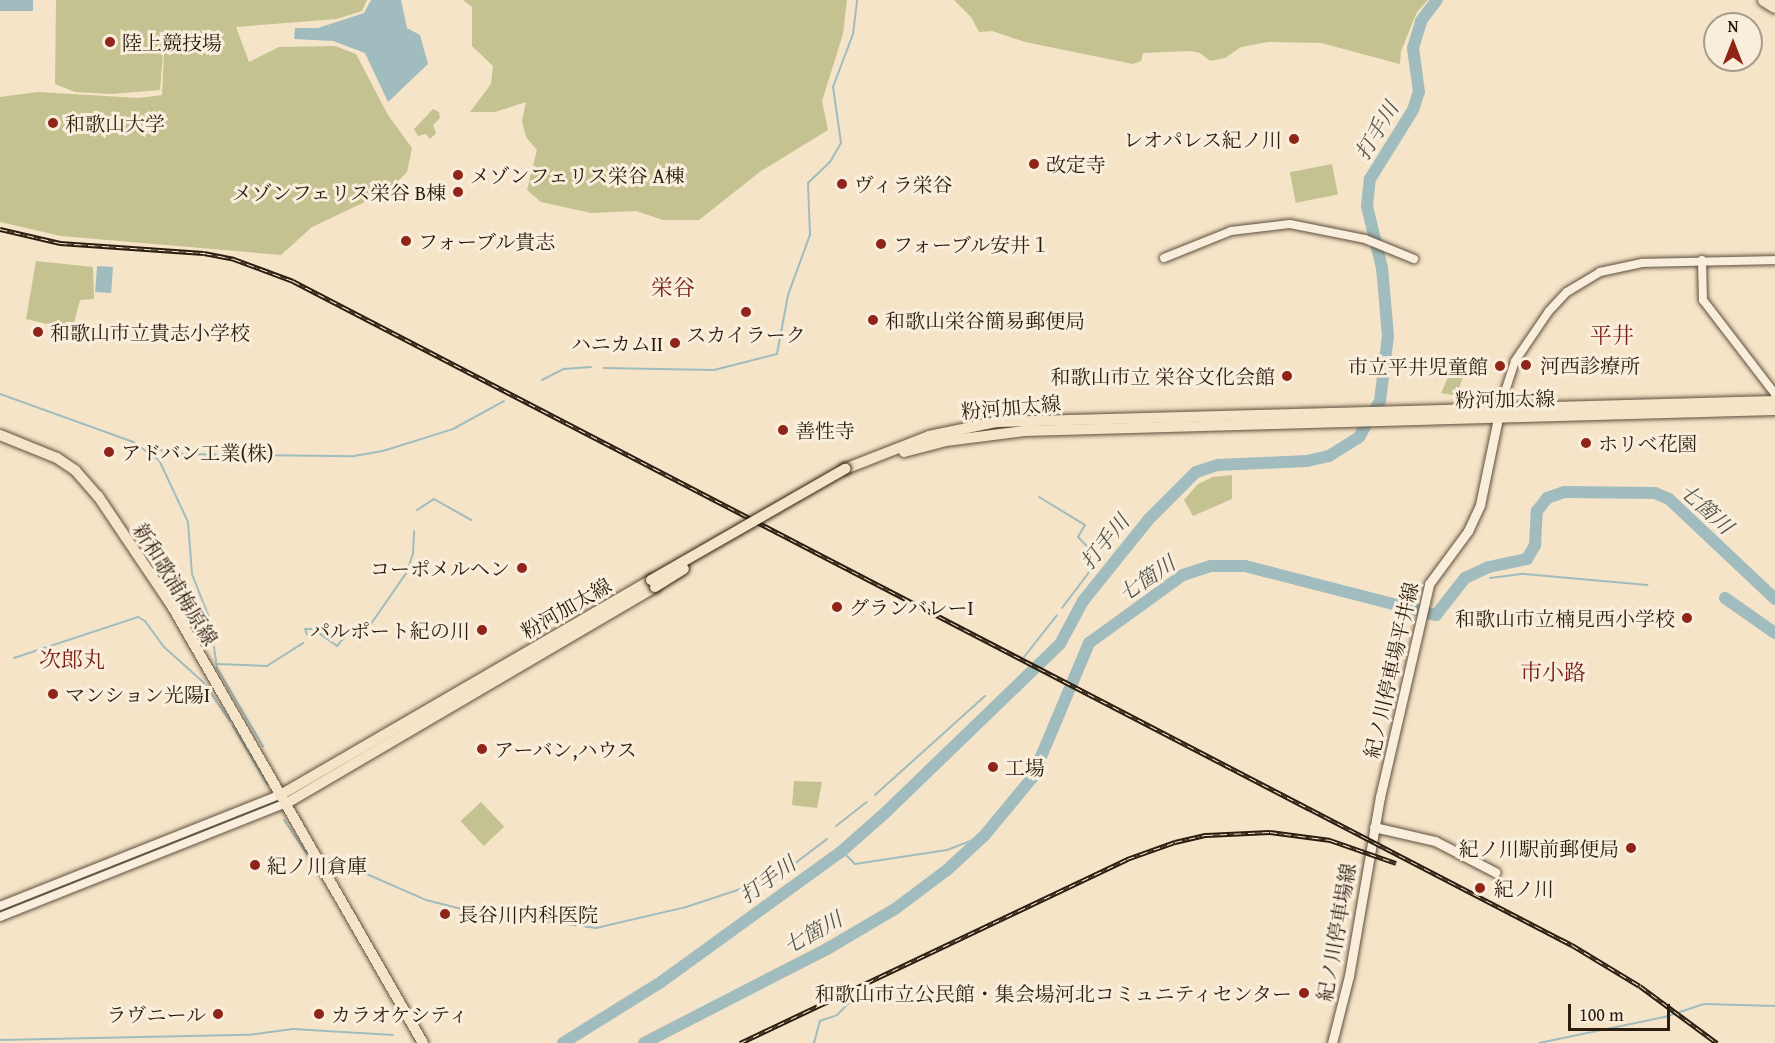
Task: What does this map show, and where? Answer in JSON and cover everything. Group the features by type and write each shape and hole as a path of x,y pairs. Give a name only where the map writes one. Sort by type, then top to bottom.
{"highway":[{"path":"1764,0 1775,7"}],"main road":[{"name":"粉河加太線","path":"284,798 847,472 929,436 996,422 1306,418 1775,400"},
{"name":"粉河加太線","path":"1499,412 1775,410"},
{"name":"紀ノ川停車場平井線","path":"1374,827 1432,574 1468,531 1480,505 1499,412"},
{"name":"新和歌浦梅原線","path":"0,435 57,458 75,470 98,496 172,606 284,798"},
{"path":"284,798 423,1043"},
{"path":"1374,827 1435,841 1495,872"},
{"name":"紀ノ川停車場線","path":"1332,1043 1349,976 1374,827"}],"street":[{"path":"1164,258 1231,231 1290,224 1370,242 1387,251 1414,259"},
{"path":"1702,260 1703,300 1775,394"},
{"path":"1499,412 1515,361 1549,311 1568,292 1600,272 1619,266 1702,260 1775,260"},
{"path":"0,906 284,798"},
{"path":"0,917 284,798"}],"shaded area":[{"path":"56,0 367,0 362,11 337,19 236,27 249,62 279,47 335,46 356,54 388,115 412,148 407,172 388,191 312,227 281,255 61,236 0,222 0,97 37,92 139,98 162,95 165,30 160,90 112,94 75,92 55,84"},
{"path":"463,0 847,0 843,34 822,101 828,130 761,171 699,220 663,220 636,211 591,213 541,202 527,190 537,150 526,137 522,121 526,102 495,112 470,112 491,84 493,66 472,46 472,7"},
{"path":"954,0 1428,0 1417,12 1401,51 1400,64 1321,43 1268,42 1241,47 1225,58 1210,61 1200,53 1190,51 1143,53 1141,61 1133,64 1025,42 992,31 979,32 971,17"},
{"path":"433,109 439,112 440,118 433,125 436,133 430,139 426,134 418,136 414,129"},
{"path":"1332,164 1338,194 1296,203 1290,172"},
{"path":"36,261 93,267 94,299 80,300 72,330 26,319"},
{"path":"1450,373 1463,376 1457,396 1441,393"},
{"path":"1232,475 1232,499 1193,516 1184,500 1198,484 1213,477"},
{"path":"794,781 822,782 817,808 792,805"},
{"path":"481,802 504,827 484,846 461,821"}],"water":[{"path":"0,0 33,0 33,11 0,11"},
{"path":"371,0 401,0 407,28 420,35 428,64 388,102 365,53 333,41 294,39 295,28 318,28 364,13"},
{"path":"97,266 113,267 111,293 95,292"}],"waterway":[{"path":"604,368 714,370 777,354 788,295 810,235 808,183 830,162 841,143 833,87 853,34 857,0"},
{"name":"打手川","path":"563,1043 661,982 842,851 887,811 1060,644 1083,601 1149,519 1196,472 1218,465 1307,461 1329,456 1359,437 1380,401 1388,336 1382,268 1367,206 1370,179 1413,110 1419,92 1413,48 1421,21 1437,0"},
{"path":"542,380 564,369 591,367"},
{"path":"0,394 133,442 159,460 188,522 192,574 210,620 217,668 263,746"},
{"path":"146,447 178,454 354,456 383,451 453,429 504,401"},
{"name":"七箇川","path":"644,1043 827,949 895,909 947,870 984,836 1032,778 1089,643 1183,575 1211,566 1245,566 1436,615 1465,578 1489,567 1527,559 1535,545 1537,511 1547,498 1564,492 1655,493 1669,499 1775,599"},
{"path":"1039,497 1085,525 1078,537 1099,559 1062,608"},
{"path":"417,510 434,499 471,520"},
{"path":"307,635 305,629 313,629 337,646 347,634 364,634 407,572 413,553 414,531"},
{"name":"七箇川","path":"1478,570 1482,574"},
{"path":"1490,578 1524,574 1648,585"},
{"path":"1725,598 1775,633"},
{"path":"1024,657 1057,615"},
{"path":"14,658 138,617 145,621 164,647 203,682 230,721"},
{"path":"217,664 267,666 303,643"},
{"path":"875,795 985,696"},
{"path":"233,726 267,784"},
{"path":"836,826 867,802"},
{"path":"284,820 318,870"},
{"path":"842,851 855,864 947,850 984,836"},
{"path":"331,869 353,868 426,900 466,910 596,928 686,907 777,877 827,839"},
{"path":"814,1043 820,1021 837,1015 861,990"},
{"path":"1539,1043 1665,1017 1704,1004 1775,1006"},
{"path":"0,1040 248,1035 293,1029 393,1035"}],"railway":[{"path":"0,229 60,243 204,253 234,259 293,281 1572,945 1640,986 1717,1043"},
{"path":"740,1043 1127,859 1175,842 1206,835 1270,832 1330,840 1396,863"}],"place":[{"name":"陸上競技場","path":"110,42"},
{"name":"和歌山大学","path":"53,123"},
{"name":"レオパレス紀ノ川","path":"1294,139"},
{"name":"改定寺","path":"1034,164"},
{"name":"メゾンフェリス栄谷 A棟","path":"458,175"},
{"name":"ヴィラ栄谷","path":"842,184"},
{"name":"メゾンフェリス栄谷 B棟","path":"458,192"},
{"name":"フォーブル貴志","path":"406,241"},
{"name":"フォーブル安井１","path":"881,244"},
{"name":"スカイラーク","path":"746,312"},
{"name":"和歌山栄谷簡易郵便局","path":"873,320"},
{"name":"和歌山市立貴志小学校","path":"38,332"},
{"name":"ハニカムⅡ","path":"675,343"},
{"name":"河西診療所","path":"1526,365"},
{"name":"市立平井児童館","path":"1500,366"},
{"name":"和歌山市立 栄谷文化会館","path":"1287,376"},
{"name":"善性寺","path":"783,430"},
{"name":"ホリベ花園","path":"1586,443"},
{"name":"アドバン工業(株)","path":"109,452"},
{"name":"コーポメルヘン","path":"522,568"},
{"name":"グランバレーI","path":"837,607"},
{"name":"和歌山市立楠見西小学校","path":"1687,618"},
{"name":"パルポート紀の川","path":"482,630"},
{"name":"マンション光陽Ⅰ","path":"53,694"},
{"name":"アーバン,ハウス","path":"482,749"},
{"name":"工場","path":"993,767"},
{"name":"紀ノ川駅前郵便局","path":"1631,848"},
{"name":"紀ノ川倉庫","path":"255,865"},
{"name":"紀ノ川","path":"1480,888"},
{"name":"長谷川内科医院","path":"445,914"},
{"name":"和歌山市立公民館・集会場河北コミュニティセンター","path":"1304,993"},
{"name":"ラヴニール","path":"218,1014"},
{"name":"カラオケシティ","path":"319,1014"}],"district":[{"name":"栄谷","path":"673,288"},
{"name":"平井","path":"1612,336"},
{"name":"次郎丸","path":"72,660"},
{"name":"市小路","path":"1553,673"}]}
